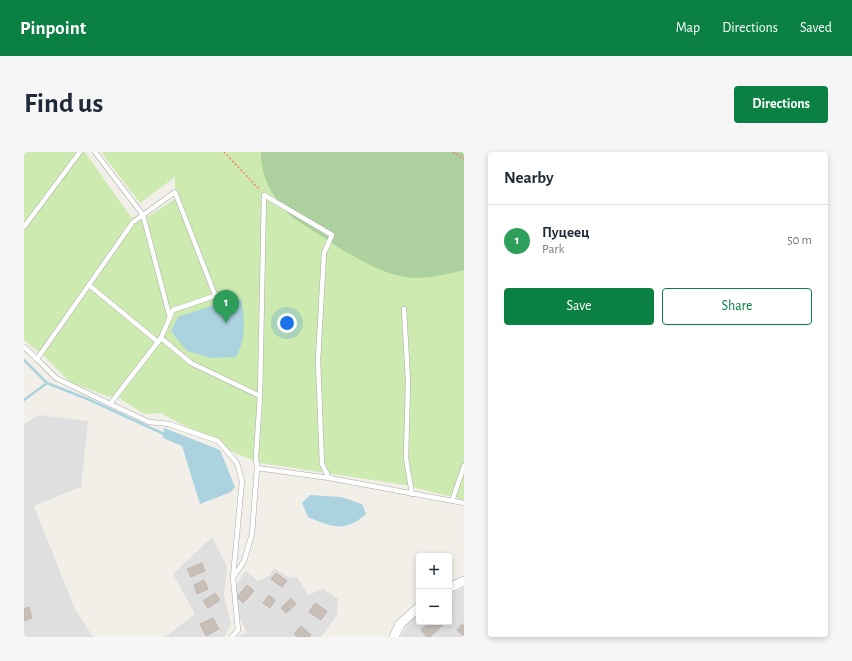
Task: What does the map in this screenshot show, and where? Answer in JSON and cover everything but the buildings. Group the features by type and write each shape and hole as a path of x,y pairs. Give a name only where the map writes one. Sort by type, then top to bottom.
{"street":[{"path":"452,587 464,581"},
{"path":"394,637 400,624 416,610"}],"lane":[{"path":"24,226 80,152"},
{"path":"95,152 143,215 170,318"},
{"path":"37,359 133,222 176,192 215,295"},
{"path":"233,578 244,561 252,534 260,396 264,195 332,235 324,253 318,360 322,464 329,478"},
{"path":"88,285 191,362 260,396"},
{"path":"110,404 160,340 173,310 226,292"},
{"path":"404,308 408,381 406,458 412,494"},
{"path":"24,347 56,378 149,422 170,424 218,441 237,464 242,480 233,578 238,630 232,637"},
{"path":"452,501 464,466"},
{"path":"257,468 329,478 464,503"}],"path":[{"path":"224,152 264,195"},
{"path":"453,152 464,159"}],"shaded area":[{"path":"39,415 88,421 81,487 34,506 75,609 93,637 24,637 24,424"},
{"path":"212,537 227,566 224,596 231,624 224,637 165,637 195,614 173,574"},
{"path":"274,568 290,578 297,577 308,595 323,589 338,599 337,615 321,637 238,637 247,633 235,608 232,591 246,570 258,581 269,576"},
{"path":"464,588 464,637 401,637 409,621 416,617 416,625 452,625 452,593"}],"green space":[{"path":"24,152 85,152 131,217 149,216 175,199 175,177 140,203 101,152 464,152 464,500 405,485 260,463 235,453 161,413 144,414 119,398 107,396 70,382 45,357 24,340"},
{"path":"261,152 464,152 464,270 416,278 401,276 385,271 352,256 293,218 286,211 275,197 266,180 261,162"}],"water":[{"path":"241,299 244,329 242,343 236,357 212,358 187,351 171,331 178,317 223,302"},
{"path":"164,428 220,450 235,487 231,492 200,504 182,446 163,438"},
{"path":"310,495 341,497 362,504 366,514 351,524 345,526 324,523 308,517 302,503"}],"waterway":[{"path":"24,360 47,383 90,400 166,435"},
{"path":"24,400 47,383"}],"place":[{"name":"Пуцеец","path":"226,323"}]}
